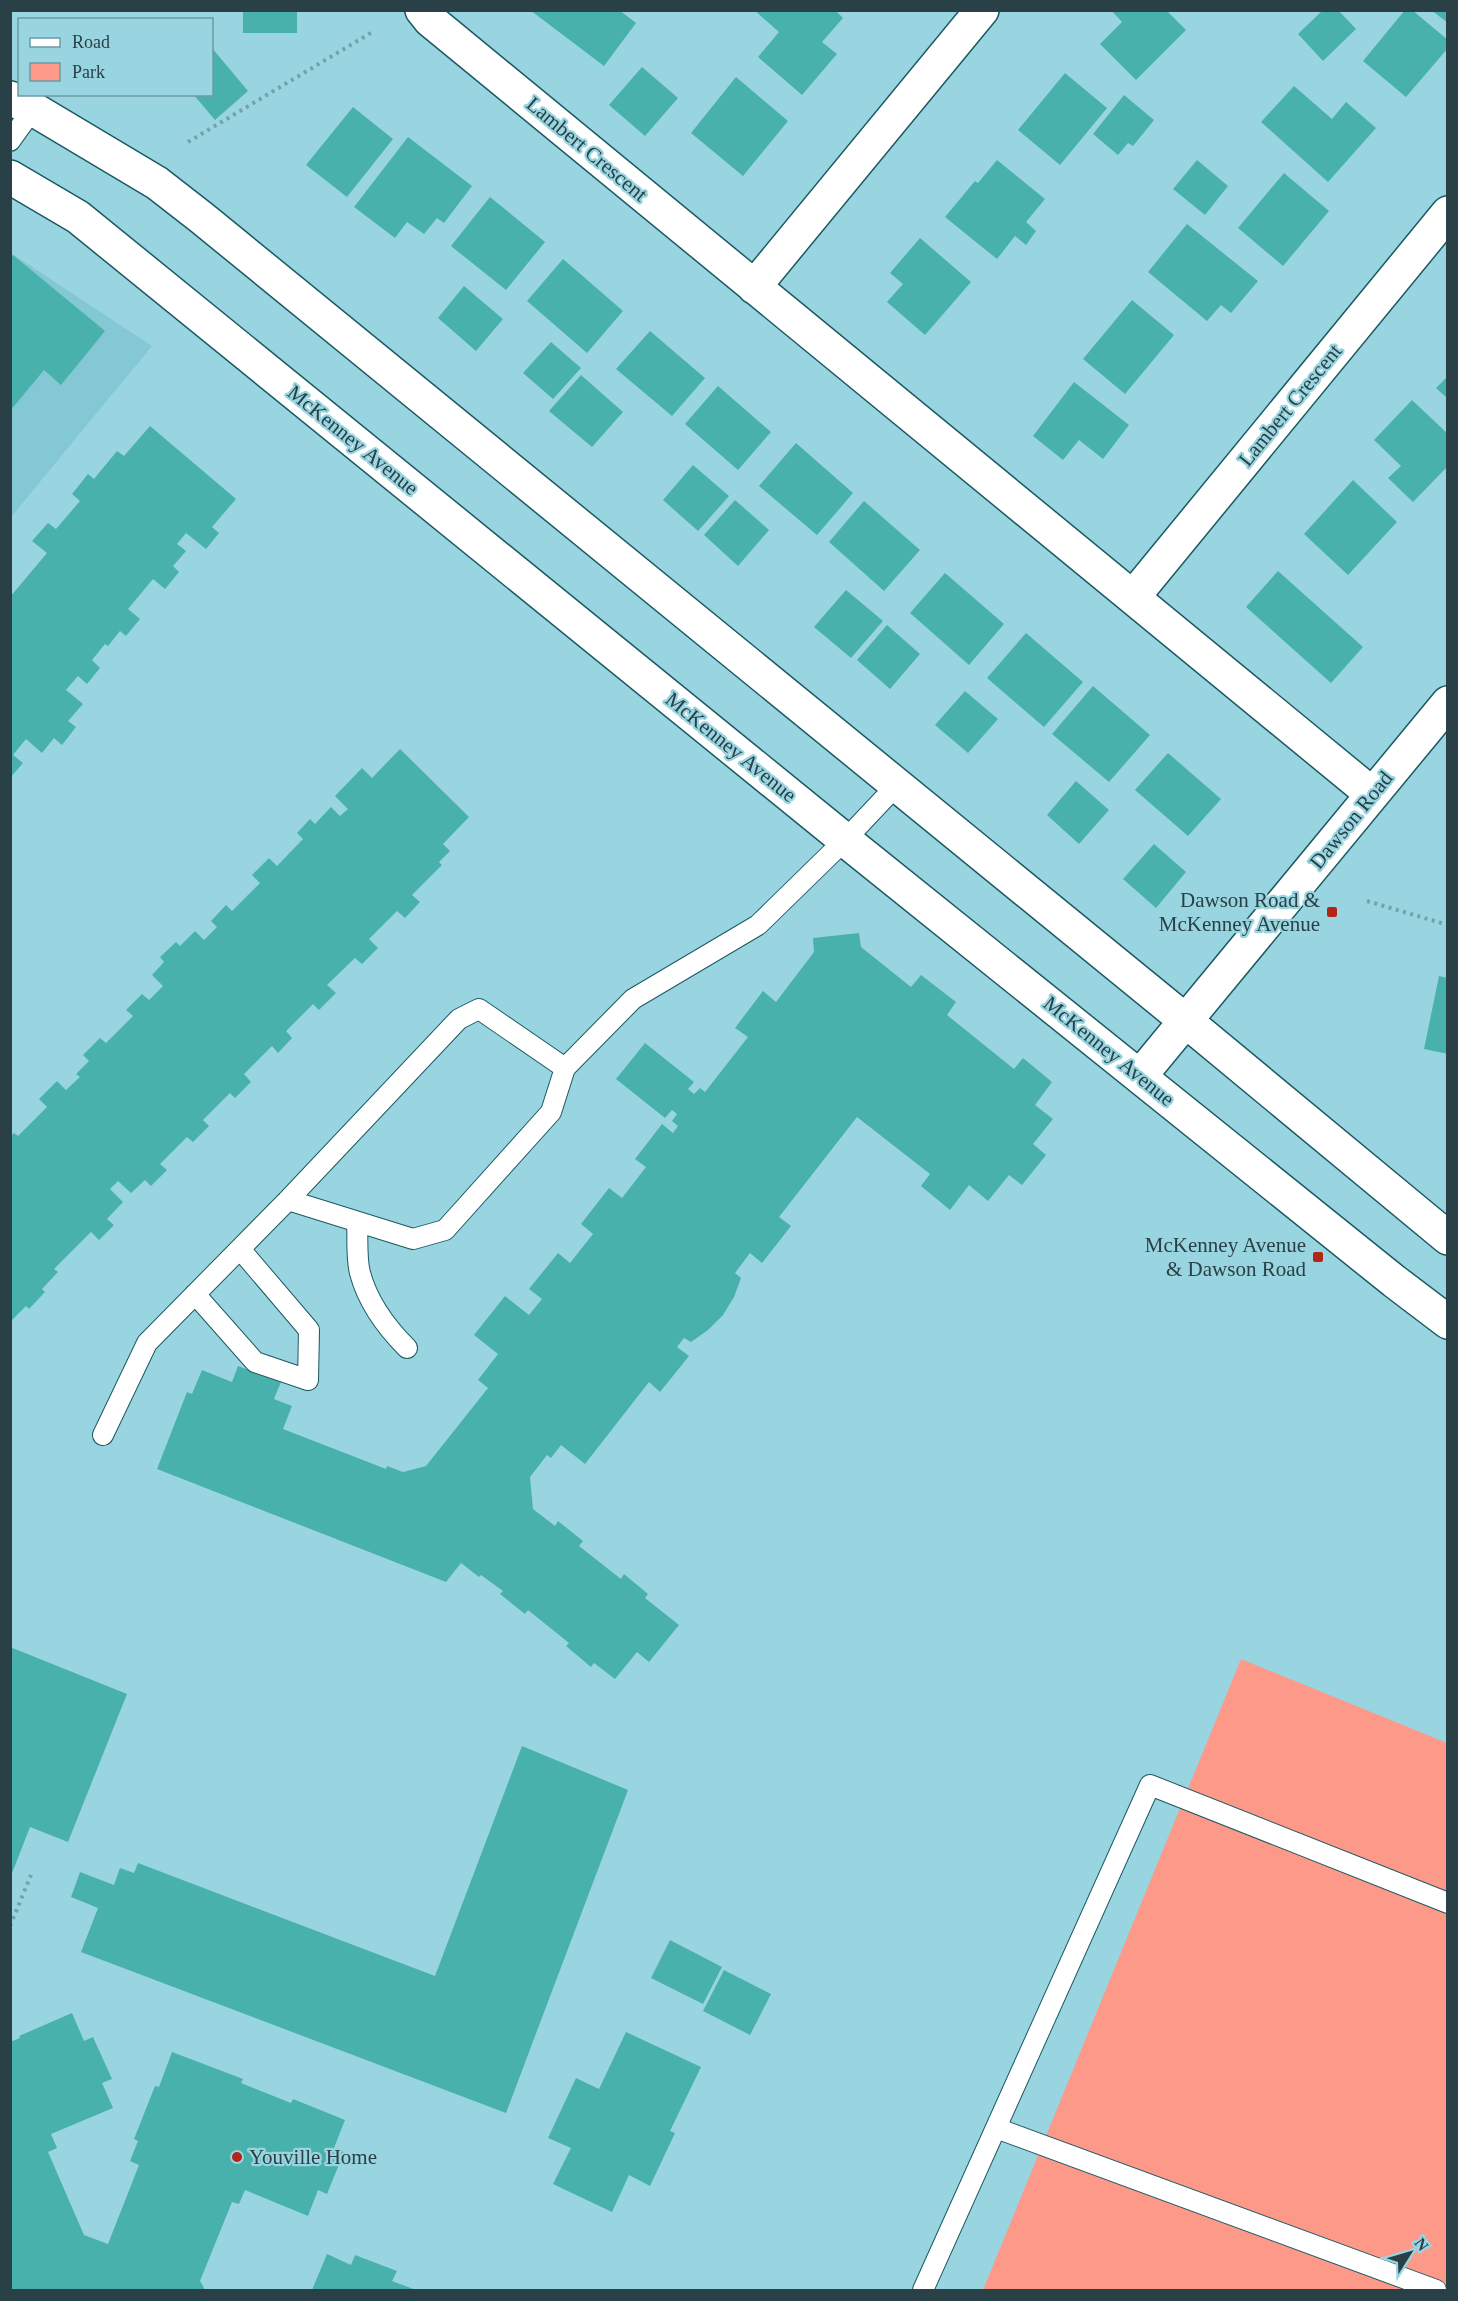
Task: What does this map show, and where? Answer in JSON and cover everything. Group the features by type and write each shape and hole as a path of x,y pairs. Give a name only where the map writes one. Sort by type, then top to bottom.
{"main road":[{"name":"Lambert Crescent","path":"422,10 439,27 754,287 1372,794"},
{"path":"754,287 982,10"},
{"path":"22,103 156,183 202,218 1186,1021 1448,1238"},
{"name":"McKenney Avenue","path":"10,177 78,217 845,840 1448,1322"},
{"name":"Lambert Crescent","path":"1133,597 1448,213"},
{"name":"Dawson Road","path":"1140,1076 1448,703"}],"lane":[{"path":"10,141 22,103"},
{"path":"288,1200 413,1239 445,1230 551,1112 565,1068 633,999 758,925 845,840 896,786"},
{"path":"103,1435 147,1343 288,1200 459,1019 479,1010 565,1068"},
{"path":"357,1222 360,1272 374,1308 392,1333 407,1348"},
{"path":"195,1294 255,1362 308,1380 309,1330 240,1249"},
{"path":"923,2290 1150,1785 1448,1904"},
{"path":"996,2128 1436,2290"}],"path":[{"path":"188,142 374,31"},
{"path":"1366,901 1448,925"},
{"path":"10,1926 31,1875"}],"shaded area":[{"path":"11,253 152,346 11,517"}],"green space":[{"path":"1241,1659 1447,1743 1447,2290 983,2290"}],"building":[{"path":"243,10 297,10 297,33 243,33"},
{"path":"530,10 619,10 636,23 604,66"},
{"path":"754,10 835,10 843,18 822,42 837,54 802,95 758,57 779,32"},
{"path":"1111,10 1166,10 1186,30 1136,80 1100,44 1122,22"},
{"path":"1323,10 1338,10 1356,29 1323,61 1298,34"},
{"path":"1405,10 1412,10 1448,40 1448,48 1406,97 1363,61"},
{"path":"1431,10 1448,10 1448,23"},
{"path":"213,49 248,91 215,120 195,96 213,96"},
{"path":"642,67 678,98 645,136 609,105"},
{"path":"1065,73 1107,108 1060,165 1018,130"},
{"path":"736,77 788,121 743,176 691,133"},
{"path":"1294,86 1332,119 1346,102 1376,128 1328,182 1261,122"},
{"path":"1124,95 1154,120 1133,146 1128,143 1118,155 1093,134"},
{"path":"353,107 393,139 347,197 306,165"},
{"path":"408,137 472,186 444,223 437,218 424,234 407,222 395,238 354,207"},
{"path":"997,160 1045,199 1026,222 1036,231 1026,245 1015,236 997,259 945,217 975,181 978,183"},
{"path":"1197,160 1228,186 1205,215 1173,189"},
{"path":"1284,173 1329,211 1283,266 1238,228"},
{"path":"490,197 545,242 506,290 451,246"},
{"path":"1187,224 1258,281 1231,313 1221,305 1207,321 1148,272"},
{"path":"920,238 971,282 925,335 887,302 903,284 890,273"},
{"path":"13,255 105,331 61,385 44,370 10,411 10,258"},
{"path":"563,259 623,311 587,353 527,301"},
{"path":"464,286 503,319 476,351 438,318"},
{"path":"1132,300 1174,335 1125,394 1083,359"},
{"path":"650,331 705,378 672,416 616,369"},
{"path":"551,342 581,368 553,399 523,373"},
{"path":"581,375 623,412 592,447 549,411"},
{"path":"1448,376 1448,399 1436,388"},
{"path":"1074,382 1129,425 1103,459 1079,440 1063,460 1033,436"},
{"path":"718,386 771,432 738,470 685,424"},
{"path":"1412,400 1448,434 1448,466 1413,502 1388,478 1401,466 1374,440"},
{"path":"150,426 236,499 212,527 219,533 206,549 186,533 177,544 186,551 173,566 179,572 165,589 153,579 128,609 140,619 126,636 120,631 108,646 105,644 92,660 100,668 87,684 78,676 66,690 83,704 68,721 76,727 62,745 54,738 42,753 26,739 13,755 23,763 10,778 10,597 47,553 32,541 48,523 56,529 80,501 72,494 88,474 94,479 117,451 124,456"},
{"path":"796,443 853,493 817,535 759,486"},
{"path":"693,465 729,496 698,531 663,500"},
{"path":"1353,480 1397,522 1348,575 1304,534"},
{"path":"735,500 769,530 738,566 704,535"},
{"path":"864,501 920,550 884,591 829,542"},
{"path":"1278,571 1363,647 1331,683 1246,607"},
{"path":"945,573 1004,624 969,665 910,613"},
{"path":"846,590 883,621 851,658 814,627"},
{"path":"887,625 920,654 890,689 857,660"},
{"path":"1026,633 1083,682 1044,727 987,678"},
{"path":"1093,686 1150,735 1109,782 1052,734"},
{"path":"965,691 998,719 968,753 935,725"},
{"path":"400,749 469,817 443,844 450,851 439,862 442,865 412,895 420,902 405,918 397,911 369,939 378,948 362,964 355,958 327,985 336,993 319,1010 313,1004 286,1031 292,1038 278,1053 272,1046 244,1074 251,1082 235,1098 230,1093 203,1120 209,1126 193,1142 187,1137 160,1164 167,1170 151,1186 145,1180 131,1193 118,1181 110,1189 123,1202 107,1219 114,1225 99,1240 91,1232 54,1269 58,1272 42,1289 45,1292 29,1309 26,1306 10,1322 10,1137 14,1133 18,1136 47,1107 39,1099 57,1081 66,1090 80,1077 76,1074 89,1061 83,1055 100,1038 106,1043 133,1016 126,1010 142,994 149,1000 163,986 152,975 164,962 160,957 176,942 180,946 195,931 204,940 217,927 211,921 226,905 232,911 260,883 252,875 269,858 277,866 303,839 297,833 310,819 315,824 331,807 340,816 348,809 335,796 362,768 372,778"},
{"path":"1168,753 1221,799 1188,836 1135,790"},
{"path":"1076,781 1109,810 1079,844 1047,815"},
{"path":"1154,844 1186,872 1156,908 1123,879"},
{"path":"859,933 861,947 911,987 921,975 956,1002 947,1015 1014,1069 1023,1058 1052,1082 1035,1105 1053,1119 1033,1144 1046,1155 1022,1185 1009,1175 988,1201 969,1185 950,1210 921,1186 930,1174 857,1117 779,1217 791,1226 762,1263 750,1253 735,1273 741,1278 734,1297 723,1315 691,1342 684,1338 677,1347 689,1356 660,1392 649,1382 585,1464 561,1445 551,1458 547,1455 530,1477 533,1509 555,1526 558,1521 583,1541 579,1546 621,1579 624,1574 648,1594 645,1598 679,1625 649,1662 637,1652 615,1679 594,1663 591,1667 566,1646 569,1643 528,1610 525,1614 500,1594 503,1591 461,1563 446,1582 157,1469 187,1392 192,1394 202,1370 232,1382 238,1366 281,1382 274,1399 292,1406 283,1429 386,1469 387,1466 403,1472 426,1466 488,1388 478,1380 498,1354 474,1335 505,1296 529,1315 542,1299 529,1289 558,1253 570,1263 593,1234 581,1224 609,1188 622,1198 646,1167 635,1159 662,1124 673,1133 678,1126 672,1121 677,1114 672,1110 665,1118 616,1079 645,1043 694,1082 688,1089 694,1094 700,1088 705,1092 748,1037 735,1028 763,991 776,1002 814,952 813,938"},
{"path":"1439,976 1448,978 1448,1054 1424,1049"},
{"path":"10,1647 127,1694 68,1842 30,1827 11,1876"},
{"path":"522,1746 628,1790 506,2113 81,1952 98,1908 71,1897 80,1872 114,1885 120,1868 134,1873 138,1863 435,1976"},
{"path":"670,1940 722,1967 703,2004 651,1978"},
{"path":"724,1970 771,1994 750,2035 703,2011"},
{"name":"Youville Home","path":"72,2013 84,2041 93,2037 112,2079 102,2083 113,2108 51,2134 57,2148 48,2152 84,2235 108,2244 139,2165 130,2161 138,2141 134,2139 155,2086 159,2087 172,2052 243,2079 241,2083 291,2103 293,2099 345,2120 334,2148 344,2152 327,2194 318,2190 308,2216 245,2190 239,2204 232,2202 200,2281 205,2290 10,2289 10,2042"},
{"path":"626,2032 701,2067 670,2131 675,2133 650,2186 629,2175 612,2212 553,2184 571,2148 548,2138 576,2078 599,2089"},
{"path":"327,2254 351,2265 355,2255 397,2271 392,2281 416,2290 312,2290"}],"place":[{"name":"Dawson Road & McKenney Avenue","path":"1332,912"},
{"name":"McKenney Avenue & Dawson Road","path":"1318,1257"},
{"name":"Youville Home","path":"237,2157"}]}
